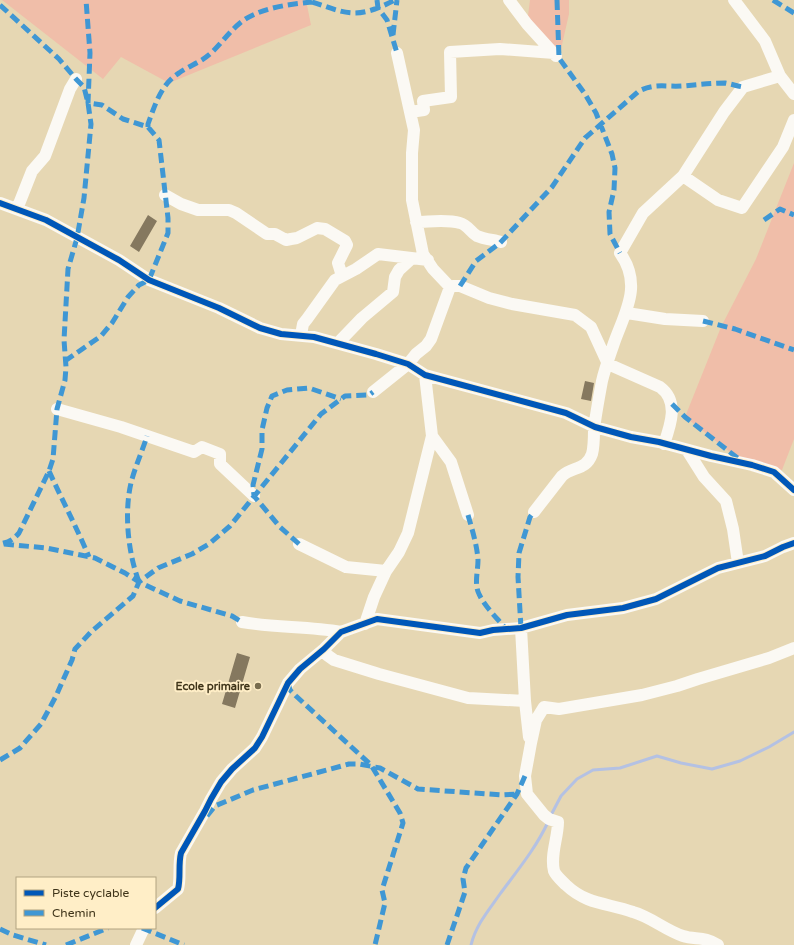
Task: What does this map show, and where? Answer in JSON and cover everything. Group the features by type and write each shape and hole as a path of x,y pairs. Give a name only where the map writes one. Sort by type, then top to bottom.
{"street":[{"path":"410,112 424,110 423,101 451,96 450,52 500,49 556,56 527,24 509,0"},
{"path":"734,0 765,41 780,76 794,94"},
{"path":"396,53 414,130 412,153 412,200 423,254 433,269 450,288"},
{"path":"534,512 567,471 583,467 592,454 594,427 602,381 614,342 627,313 630,299 630,276 627,262 620,253 643,213 683,176 724,112 743,87 780,76"},
{"path":"17,209 32,171 45,156 70,89 76,80"},
{"path":"683,176 718,200 742,208 783,147 794,120"},
{"path":"166,195 181,204 198,210 228,210 236,213 267,234 275,234 286,240 297,238 316,228 325,229 345,241 347,245 338,263 342,276"},
{"path":"1,207 17,209 46,220 119,260 149,280 220,308 260,328 281,334 314,337 338,343 408,364 426,375 566,413 594,427 752,465 774,472 794,490"},
{"path":"416,222 458,222 466,225 475,235 501,242"},
{"path":"300,335 304,324 334,280 356,269 378,254 428,260"},
{"path":"338,343 362,318 393,292 395,277 399,270 411,259"},
{"path":"450,288 457,286 489,298 512,304 575,315 591,327 608,364 660,387 667,393 672,404 670,423 664,444"},
{"path":"373,392 408,364 416,354 426,346 431,339 450,288"},
{"path":"627,313 665,319 703,321"},
{"path":"364,624 386,571 399,552 408,533 432,436 426,375"},
{"path":"57,409 121,427 194,452 202,447 220,454 220,464 254,496"},
{"path":"432,436 451,462 468,514"},
{"path":"687,450 704,477 726,501 733,529 738,563"},
{"path":"299,544 346,567 386,571"},
{"path":"156,907 178,889 179,860 181,853 215,791 232,769 255,748 262,737 288,683 300,669 324,649 341,632 377,619 440,629 480,633 493,630 521,628 567,615 623,608 656,599 718,568 765,556 783,547 794,544"},
{"path":"242,622 281,627 308,627 341,632"},
{"path":"521,628 525,701 531,743"},
{"path":"718,945 700,937 685,936 667,930 650,918 633,911 592,901 573,892 560,880 554,871 554,852 558,822 549,819 544,815 527,794 525,776 536,720 544,706 558,709 642,695 677,686 768,658 794,648"},
{"path":"324,649 327,655 334,660 468,698 525,701"},
{"path":"136,945 144,929"}],"shaded area":[{"path":"2,0 306,0 311,25 169,83 121,57 103,79"},
{"path":"530,0 569,0 569,14 559,58 527,24"},
{"path":"794,163 794,439 782,470 744,463 685,417 721,327 756,259"}],"building":[{"path":"148,215 157,221 139,252 130,246"},
{"path":"585,381 594,383 591,401 581,399"},
{"path":"237,653 250,657 235,708 222,704"}],"waterway":[{"path":"550,817 561,796 577,779 593,770 620,768 657,756 681,763 712,769 740,761 769,747 794,732"},
{"path":"471,945 483,918 532,850 548,822"}],"marked path":[{"path":"65,361 101,336 112,323 128,297 139,285 149,280 168,233 168,218 159,140 148,127 123,119 102,105 88,103 90,53 86,0"},
{"path":"148,127 156,102 168,83 179,73 210,54 240,23 247,18 265,10 312,2 315,0"},
{"path":"377,0 378,8 387,20 397,53"},
{"path":"312,2 338,11 360,13 381,7 395,0"},
{"path":"393,35 397,0"},
{"path":"557,0 559,58 585,94 596,113 612,154 615,168 614,190 609,212 610,234 620,253"},
{"path":"773,0 794,13"},
{"path":"0,5 59,59 84,87 91,124 84,198 77,238 68,269 64,340 66,367 65,380 57,409 53,459 49,471 19,533 11,540 0,544"},
{"path":"460,286 476,261 500,243 552,187 585,138 639,91 655,86 682,86 719,83 743,87"},
{"path":"764,220 780,209 794,215"},
{"path":"703,321 735,329 794,350"},
{"path":"299,544 280,527 254,496 253,485 262,449 262,430 267,408 272,396 287,390 309,388 341,399"},
{"path":"0,760 20,748 41,724 56,696 72,660 75,649 91,632 133,596 139,582 158,568 192,554 209,544 230,526 321,414 345,396 369,395 373,392"},
{"path":"672,404 685,417 740,460"},
{"path":"139,582 132,559 128,533 128,507 134,471 147,436"},
{"path":"49,471 89,557"},
{"path":"521,628 518,577 519,553 530,517 534,512"},
{"path":"468,515 478,560 476,582 479,594 484,603 506,629"},
{"path":"4,544 46,548 95,558 139,582 180,601 232,616 242,622"},
{"path":"288,683 290,690 296,696 371,765 400,813 403,823 382,890 385,903 375,945"},
{"path":"207,816 215,806 253,790 349,764 359,764 380,768 418,789 502,795 517,794"},
{"path":"447,945 465,892 463,879 466,868 517,794 525,776"},
{"path":"0,929 13,935 46,945"},
{"path":"66,945 106,929"},
{"path":"144,929 184,945"}],"cycle path":[{"path":"0,203 46,220 119,260 149,280 219,308 260,328 281,334 314,337 376,354 408,364 425,375 566,413 595,427 631,437 659,442 752,465 774,472 794,490"},
{"path":"156,907 178,889 181,853 221,782 232,769 255,748 262,737 288,683 300,669 324,649 341,632 377,619 480,633 493,630 521,628 567,615 623,608 656,599 718,568 765,556 794,543"}],"place":[{"name":"Ecole primaire","path":"258,686"}]}
